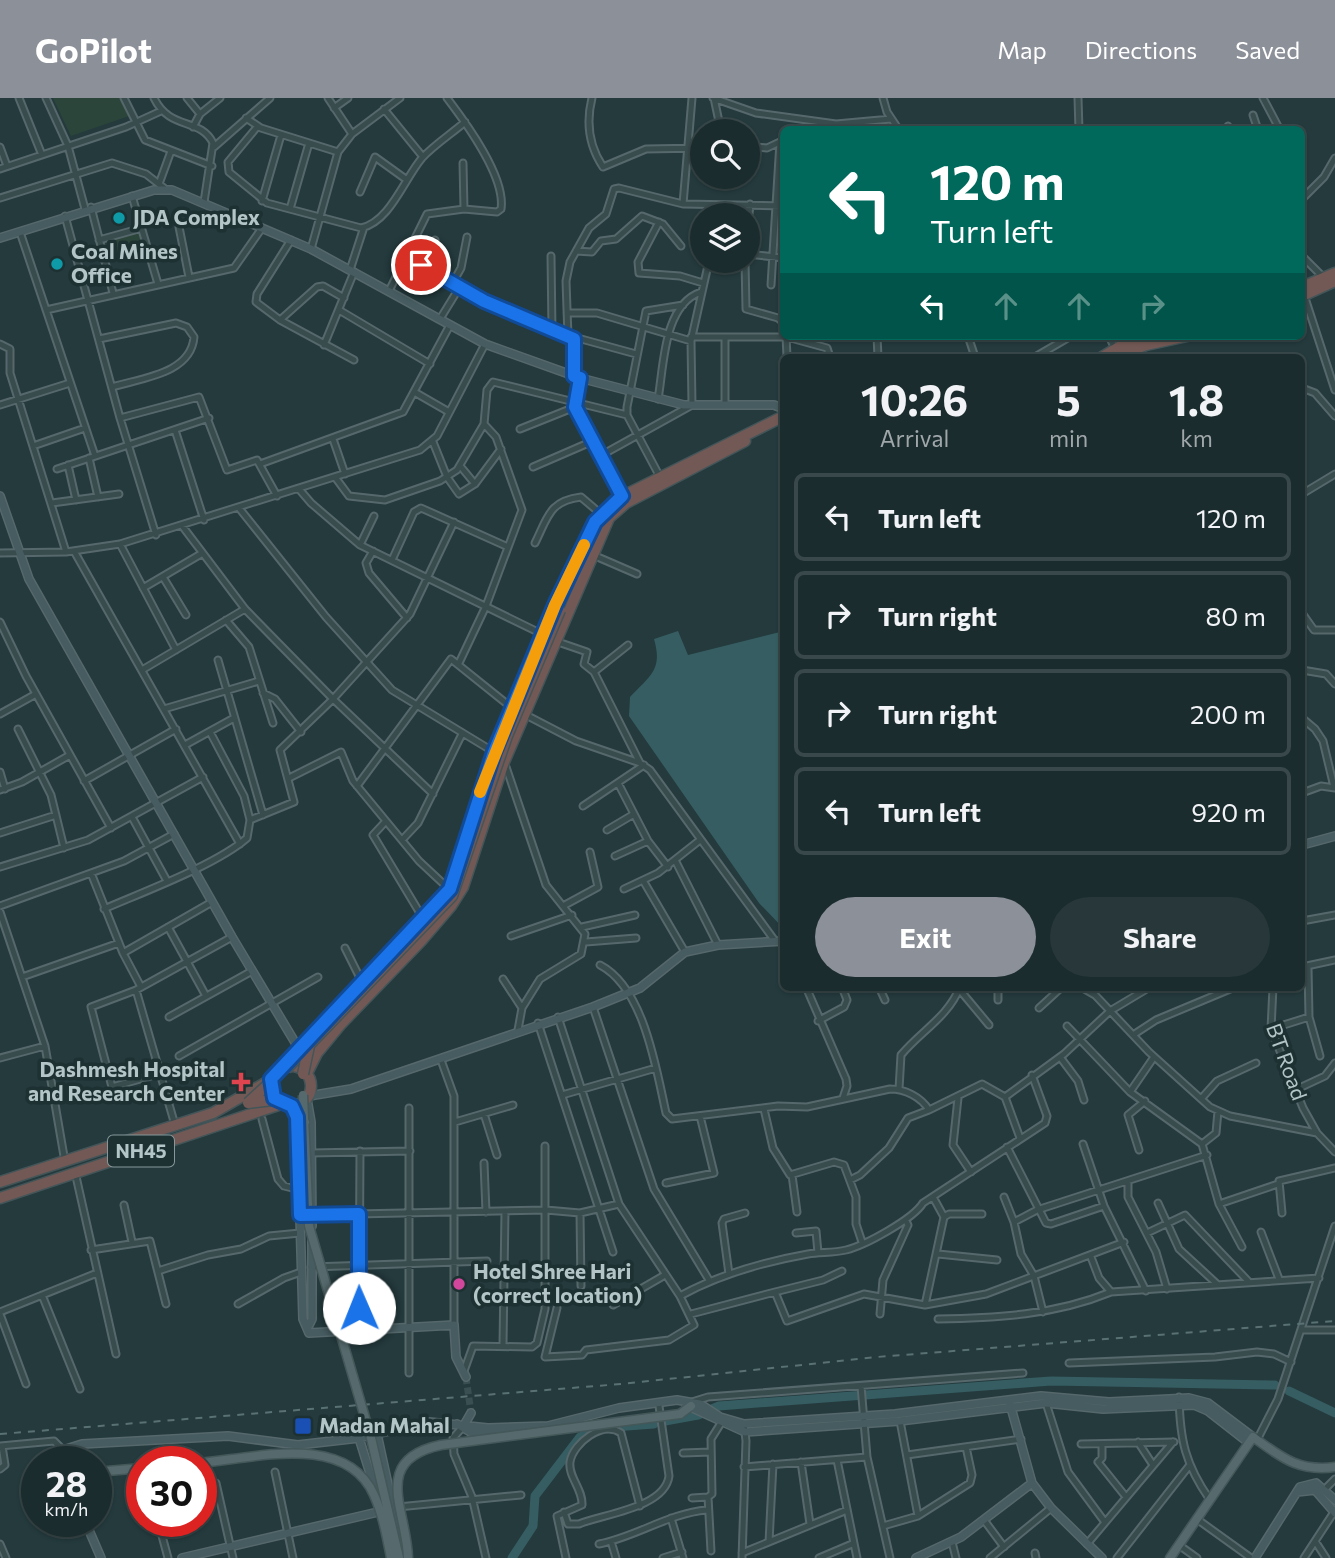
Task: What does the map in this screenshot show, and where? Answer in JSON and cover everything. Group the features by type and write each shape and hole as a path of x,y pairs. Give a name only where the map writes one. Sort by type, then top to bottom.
{"highway":[{"path":"1306,290 1335,273"},
{"path":"1306,290 1335,281"},
{"path":"1122,354 1145,340"},
{"path":"1123,354 1159,340"},
{"path":"306,1096 304,1047 450,889 494,752 567,580 601,514 660,477 780,418"},
{"path":"305,1074 317,1053 340,1026 452,906 470,873 504,762 609,518 624,500 780,425"},
{"path":"284,1068 452,896 507,736 560,610 567,580"},
{"path":"560,610 580,587"},
{"path":"284,1068 305,1074"},
{"name":"NH45","path":"0,1182 222,1109 273,1079 284,1068"},
{"path":"273,1079 275,1092 287,1102"},
{"path":"0,1188 220,1115 248,1103 273,1079"},
{"name":"NH45","path":"0,1198 306,1096"},
{"path":"248,1103 287,1102"}],"main road":[{"path":"306,1096 304,1122 309,1226 404,1558"},
{"path":"287,1102 304,1122"},
{"path":"404,1558 397,1487 401,1467 415,1452 441,1445 680,1414 693,1405"},
{"path":"1253,1442 1284,1461 1312,1469 1335,1467"},
{"path":"1176,1558 1201,1522 1210,1500 1253,1442"},
{"path":"1170,1558 1253,1442"},
{"path":"217,1462 311,1454 342,1461 362,1477 374,1495 391,1558"}],"street":[{"path":"19,98 42,155"},
{"path":"46,98 77,172 113,293"},
{"path":"124,98 134,124 145,140 212,166"},
{"path":"154,98 167,117 193,127 211,138 214,147 212,166 204,202"},
{"path":"187,98 200,114"},
{"path":"193,127 200,114 220,98"},
{"path":"214,147 270,98"},
{"path":"328,98 352,134"},
{"path":"334,108 348,98"},
{"path":"311,249 338,152 352,134 400,98"},
{"path":"389,291 426,214 464,209 497,212 502,204 500,186 465,122 447,98"},
{"path":"592,98 589,131 594,151 603,167 646,149 690,149"},
{"path":"683,204 685,149 692,98"},
{"path":"713,98 756,113 836,124 891,119"},
{"path":"713,98 718,119"},
{"path":"883,98 896,126"},
{"path":"1078,98 1079,126"},
{"path":"1263,98 1278,126"},
{"path":"384,109 423,157"},
{"path":"0,146 3,167 134,124 161,111"},
{"path":"1254,115 1257,126"},
{"path":"246,118 257,127 338,152"},
{"path":"324,345 344,298 364,227 383,214 423,157 465,122"},
{"path":"257,127 226,167 262,201 364,227"},
{"path":"262,201 281,135"},
{"path":"760,147 767,148 780,142"},
{"path":"290,209 309,143"},
{"path":"161,186 170,151"},
{"path":"360,192 375,157 407,180"},
{"path":"1305,196 1324,177 1335,158"},
{"path":"771,285 780,162"},
{"path":"0,198 112,163 145,174 161,186 311,249 485,344 577,377 658,399 692,405 774,405 780,407"},
{"path":"463,163 464,209"},
{"path":"0,238 161,186"},
{"path":"624,500 575,405 577,377 567,313 566,281 576,251 589,228 606,214 616,188 690,204"},
{"path":"132,196 158,284"},
{"path":"760,204 780,205"},
{"path":"65,216 120,418 156,535"},
{"path":"576,251 590,253 601,241 616,239 639,217 659,222 681,246"},
{"path":"659,222 638,261 639,273 680,275 703,283"},
{"path":"179,227 189,277"},
{"path":"99,240 142,228"},
{"path":"46,310 88,298 237,266 262,228"},
{"path":"20,232 85,428 98,497"},
{"path":"452,284 461,268 467,237"},
{"path":"291,240 256,298 257,305 354,360"},
{"path":"435,240 421,267 459,288 552,331 636,354"},
{"path":"551,256 552,331"},
{"path":"760,256 780,258"},
{"path":"1305,259 1324,278"},
{"path":"692,405 691,339 706,273"},
{"path":"745,273 746,309 780,320"},
{"path":"280,320 317,287 323,286 344,298"},
{"path":"440,319 459,288"},
{"path":"1306,290 1335,390"},
{"path":"658,399 669,336 683,305 689,297 701,292"},
{"path":"660,477 627,415 629,391 648,309 683,305"},
{"path":"339,310 430,364"},
{"path":"567,313 597,313 669,336 691,339 780,336"},
{"path":"99,339 176,323 187,327 194,337 189,354 180,365 112,387"},
{"path":"260,464 403,412 416,393 450,325"},
{"path":"725,339 725,404"},
{"path":"800,340 827,348 829,354"},
{"path":"1040,354 1064,340"},
{"path":"0,344 10,349 10,373 66,551"},
{"path":"0,553 74,551 120,544 183,527 420,450 433,442 485,344"},
{"path":"1047,350 1049,354"},
{"path":"335,477 349,496 365,495 381,501 447,477 461,467 484,424 487,390 493,382 575,405 627,415"},
{"path":"0,405 70,383"},
{"path":"1305,389 1315,393 1335,416"},
{"path":"416,393 449,412"},
{"path":"120,418 195,397 202,399 227,470 255,459 276,496"},
{"path":"520,429 575,405"},
{"path":"600,456 692,405"},
{"path":"57,468 209,418"},
{"path":"459,663 486,606 522,510 496,437 484,424"},
{"path":"33,446 85,428"},
{"path":"174,430 204,520"},
{"path":"333,439 345,474"},
{"path":"533,467 593,441"},
{"path":"433,442 447,477 459,494 474,484 501,449"},
{"path":"68,465 76,500"},
{"path":"461,467 474,484"},
{"path":"1305,492 1335,474"},
{"path":"299,489 311,503 360,545 555,641 587,652 584,664 594,672 642,764 775,942"},
{"path":"52,503 119,494"},
{"path":"0,496 29,579 270,1004 304,1047"},
{"path":"535,543 551,510 560,502 581,497 601,514"},
{"path":"239,508 326,617 392,690 494,752 504,762 537,850 544,880 583,927 586,942 577,958 540,979 522,1008 518,1030"},
{"path":"392,560 417,509 425,508 508,547"},
{"path":"360,545 374,516"},
{"path":"250,820 294,802 280,750 333,699 407,618 454,522"},
{"path":"183,527 201,554 246,608 333,699 433,794"},
{"path":"120,544 176,650"},
{"path":"74,551 240,844"},
{"path":"373,551 366,563 369,573 407,618"},
{"path":"143,589 201,554"},
{"path":"593,555 637,575"},
{"path":"163,577 186,615"},
{"path":"142,670 246,608"},
{"path":"1305,617 1314,630 1335,630"},
{"path":"226,620 249,647 273,723"},
{"path":"0,622 36,694 111,828"},
{"path":"594,672 628,645"},
{"path":"218,660 263,815"},
{"path":"357,786 448,661 459,663 512,708"},
{"path":"1305,670 1335,673"},
{"path":"1326,674 1335,684"},
{"path":"164,709 259,681"},
{"path":"263,693 275,699 301,732"},
{"path":"0,714 36,694"},
{"path":"524,714 576,741 642,764"},
{"path":"185,745 234,718"},
{"path":"1305,721 1323,741 1334,788 1321,786 1305,792"},
{"path":"18,729 41,771 64,848"},
{"path":"84,781 176,729"},
{"path":"104,909 194,869 247,838 250,820 244,796 210,732"},
{"path":"402,840 414,829 462,734"},
{"path":"289,778 339,751 357,786 402,840 450,889"},
{"path":"0,772 2,790 70,755"},
{"path":"583,806 642,764"},
{"path":"0,867 64,848 111,828 203,778"},
{"path":"618,783 648,841 668,867"},
{"path":"607,830 634,814"},
{"path":"0,833 56,815"},
{"path":"132,817 167,881"},
{"path":"386,821 373,832 374,838 424,920"},
{"path":"0,905 91,873 174,834"},
{"path":"1305,844 1335,836"},
{"path":"624,889 644,882 676,862 699,840"},
{"path":"614,856 648,841"},
{"path":"564,906 598,887 590,852"},
{"path":"676,862 718,945"},
{"path":"91,873 139,989 158,1074 175,1125"},
{"path":"644,882 685,952"},
{"path":"123,953 212,902"},
{"path":"0,912 3,936 22,977 45,1046 65,1161"},
{"path":"511,936 572,915"},
{"path":"583,927 635,915"},
{"path":"1305,920 1335,915"},
{"path":"168,927 206,996"},
{"path":"158,1074 112,1087 90,1013 94,1006 139,989 232,937"},
{"path":"586,942 636,938"},
{"path":"308,1327 312,1319 313,1215 306,1096 351,1089 441,1060 538,1023 593,1007 645,984 685,952 718,945 780,941"},
{"path":"22,977 119,943"},
{"path":"345,948 362,982"},
{"path":"1320,1056 1308,1017 1305,967 1335,960"},
{"path":"600,965 616,974 628,993 653,1048 667,1116 672,1119 807,1107 899,1089 919,1098 929,1110"},
{"path":"169,1017 252,971"},
{"path":"179,1056 318,977"},
{"path":"503,979 522,1008"},
{"path":"807,991 818,1021 846,1079 843,1098"},
{"path":"818,1021 844,1007 847,1000 844,991"},
{"path":"881,991 885,1000"},
{"path":"899,1089 901,1055 934,1024 957,991"},
{"path":"961,991 989,1025"},
{"path":"998,991 998,1000"},
{"path":"1039,1009 1058,991"},
{"path":"1088,991 1095,995 1154,1057 1201,1099 1219,1111 1230,1116 1317,1133"},
{"path":"1005,1097 1060,1057 1110,1011 1143,991"},
{"path":"1133,1035 1156,1020 1225,991"},
{"name":"BT Road","path":"1273,991 1271,1029 1295,1090 1317,1133 1334,1150"},
{"path":"593,1007 656,1191 709,1280"},
{"path":"557,1308 545,1357 582,1355 586,1350 669,1340 694,1325 680,1296 619,1204 558,1017"},
{"path":"1271,1029 1308,1017"},
{"path":"538,1023 613,1252"},
{"path":"1068,1026 1129,1092 1202,1144 1219,1204 1242,1247"},
{"path":"0,1058 45,1046"},
{"path":"1060,1057 1078,1081 1084,1100"},
{"path":"1129,1092 1154,1057"},
{"path":"441,1060 454,1096 454,1325 456,1357 465,1374"},
{"path":"1201,1099 1217,1081 1256,1063"},
{"path":"1295,1090 1325,1076 1335,1063"},
{"path":"562,1095 656,1068"},
{"path":"680,1296 709,1280 729,1274 818,1253 847,1250 906,1221 933,1197 1048,1119 1032,1075"},
{"path":"850,1180 860,1175 888,1148 908,1118 958,1098 982,1084 1005,1097 1020,1138"},
{"path":"958,1098 953,1145 971,1172"},
{"path":"1139,1150 1128,1115 1145,1101"},
{"path":"287,1102 297,1117 303,1319 311,1335 409,1326 454,1325"},
{"path":"455,1122 513,1105"},
{"path":"409,1108 409,1373"},
{"path":"764,1109 774,1148 792,1175 797,1212"},
{"path":"1202,1144 1216,1133 1219,1111"},
{"path":"484,1114 497,1155"},
{"path":"666,1182 714,1173 700,1116"},
{"path":"262,1119 278,1179 285,1186 300,1190"},
{"path":"1083,1144 1104,1206 1146,1291"},
{"path":"465,1374 471,1347 535,1347 545,1310 545,1146"},
{"path":"1007,1147 1046,1223 1051,1224 1104,1206"},
{"path":"359,1330 360,1151"},
{"path":"311,1153 410,1151"},
{"path":"1014,1222 1037,1210 1207,1155"},
{"path":"792,1175 841,1161 856,1197 856,1217 862,1242"},
{"path":"484,1163 486,1212"},
{"path":"1219,1204 1278,1184 1289,1177 1335,1168"},
{"path":"75,1171 116,1354"},
{"path":"1128,1181 1128,1197 1147,1233 1167,1289"},
{"path":"1278,1184 1282,1213"},
{"path":"925,1305 944,1217 933,1197"},
{"path":"1004,1197 1014,1222 1021,1254 1034,1276 1043,1312"},
{"path":"1158,1203 1180,1249 1217,1284"},
{"path":"300,1215 546,1210 580,1213 619,1204"},
{"path":"124,1206 132,1242"},
{"path":"503,1345 505,1211"},
{"path":"580,1213 581,1286"},
{"path":"729,1274 722,1223 724,1219 746,1213"},
{"path":"944,1217 949,1214 982,1214"},
{"path":"1147,1233 1185,1215 1248,1281"},
{"path":"880,1314 883,1280 908,1225 906,1221"},
{"path":"76,1446 228,1436 260,1438 289,1445 359,1438 418,1423 488,1428 548,1426 663,1401 693,1405 719,1420 744,1428 900,1421 1041,1396 1109,1402 1208,1403 1253,1442 1263,1429 1278,1399 1335,1226"},
{"path":"796,1233 816,1231 818,1253"},
{"path":"1261,1232 1279,1279"},
{"path":"158,1271 208,1255 237,1251 269,1236 300,1233"},
{"path":"91,1250 149,1241 166,1304"},
{"path":"775,1292 787,1321 864,1294 925,1305 986,1294 1091,1257 1124,1242"},
{"path":"938,1254 997,1260"},
{"path":"1091,1257 1099,1278 1111,1292"},
{"path":"311,1266 487,1261"},
{"path":"691,1314 823,1280 842,1271"},
{"path":"239,1304 301,1272"},
{"path":"26,1384 0,1313 97,1273"},
{"path":"613,1305 665,1275"},
{"path":"938,1318 979,1319 1043,1312 1111,1292 1319,1278"},
{"path":"42,1295 80,1389"},
{"path":"541,1327 552,1328"},
{"path":"1301,1330 1335,1330"},
{"path":"1069,1363 1215,1357 1257,1352 1274,1354 1291,1362"},
{"path":"461,1426 485,1434 538,1432 659,1406 693,1405 715,1396 862,1388 1023,1373"},
{"path":"862,1388 867,1457 890,1558"},
{"path":"865,1421 1009,1403 1046,1403 1103,1409 1179,1402"},
{"path":"1179,1402 1181,1440 1189,1466 1210,1500"},
{"path":"1009,1403 1032,1483 1051,1508 1102,1558"},
{"path":"1046,1403 1068,1472 1104,1521"},
{"path":"564,1512 567,1522 572,1525 640,1506 669,1481 659,1406"},
{"path":"471,1413 453,1438 452,1447 472,1497 486,1558"},
{"path":"711,1551 707,1510 708,1497 712,1494 712,1434 719,1420"},
{"path":"900,1421 918,1516"},
{"path":"744,1428 742,1556 846,1510"},
{"path":"565,1558 557,1516 581,1506 583,1502 578,1484 571,1473 570,1459 589,1435 605,1430 617,1430 624,1437 640,1506"},
{"path":"377,1434 404,1558"},
{"path":"359,1438 382,1510 391,1558"},
{"path":"908,1455 1021,1439"},
{"path":"1081,1444 1181,1440"},
{"path":"0,1469 5,1465 1,1446 54,1441 59,1446"},
{"path":"1138,1442 1153,1465"},
{"path":"1087,1545 1104,1521 1173,1442"},
{"path":"1102,1444 1102,1458 1098,1462 1126,1497"},
{"path":"883,1526 918,1516 970,1483 972,1475 966,1447"},
{"path":"683,1453 711,1452"},
{"path":"744,1467 867,1457"},
{"path":"836,1460 857,1558"},
{"path":"801,1462 810,1524"},
{"path":"769,1542 773,1464"},
{"path":"1117,1558 1189,1466"},
{"path":"275,1472 290,1532 293,1558"},
{"path":"1326,1488 1335,1479"},
{"path":"916,1558 952,1542 1032,1483"},
{"path":"1201,1522 1253,1558 1296,1492 1305,1484 1312,1483 1326,1488 1335,1500"},
{"path":"217,1488 233,1558"},
{"path":"1296,1492 1315,1490 1335,1512 1304,1558"},
{"path":"182,1558 395,1507 472,1497 521,1495"},
{"path":"692,1498 708,1497"},
{"path":"990,1558 1051,1508"},
{"path":"599,1544 671,1518 707,1510"},
{"path":"663,1558 682,1555 671,1518"},
{"path":"984,1520 1004,1547"},
{"path":"92,1537 101,1558"},
{"path":"162,1537 168,1558"},
{"path":"611,1541 616,1558"},
{"path":"1315,1541 1326,1558"},
{"path":"952,1542 956,1558"},
{"path":"0,1544 6,1558"},
{"path":"819,1558 852,1544"},
{"path":"1183,1548 1197,1558"}],"green space":[{"path":"53,98 122,98 129,116 71,136"},
{"path":"141,231 146,251 110,259 106,241"}],"water":[{"path":"678,631 688,655 780,632 780,925 759,903 629,716 630,697 649,678 656,665 654,639"}],"waterway":[{"path":"665,1421 698,1415 719,1406 1051,1381 1275,1385"},
{"path":"1289,1391 1335,1413"},
{"path":"512,1558 533,1526 535,1496 580,1437 600,1428 654,1424"}],"tunnel":[{"path":"466,1377 471,1413"}],"railway":[{"path":"0,1434 621,1384 877,1357 1335,1321"}],"slow traffic":[{"path":"480,792 535,651 584,545"}],"place":[{"name":"JDA Complex","path":"119,218"},
{"name":"Coal Mines Office","path":"57,264"},
{"name":"Dashmesh Hospital and Research Center","path":"241,1082"},
{"name":"Hotel Shree Hari (correct location)","path":"459,1284"},
{"name":"Madan Mahal","path":"303,1426"}],"route":[{"path":"359,1308 359,1214 300,1215 297,1117 292,1106 281,1104 274,1098 270,1087 271,1079 424,920 450,889 494,752 555,605 595,522 606,508 622,496 575,407 580,378 574,376 574,339 484,301 422,268 421,265"}]}
